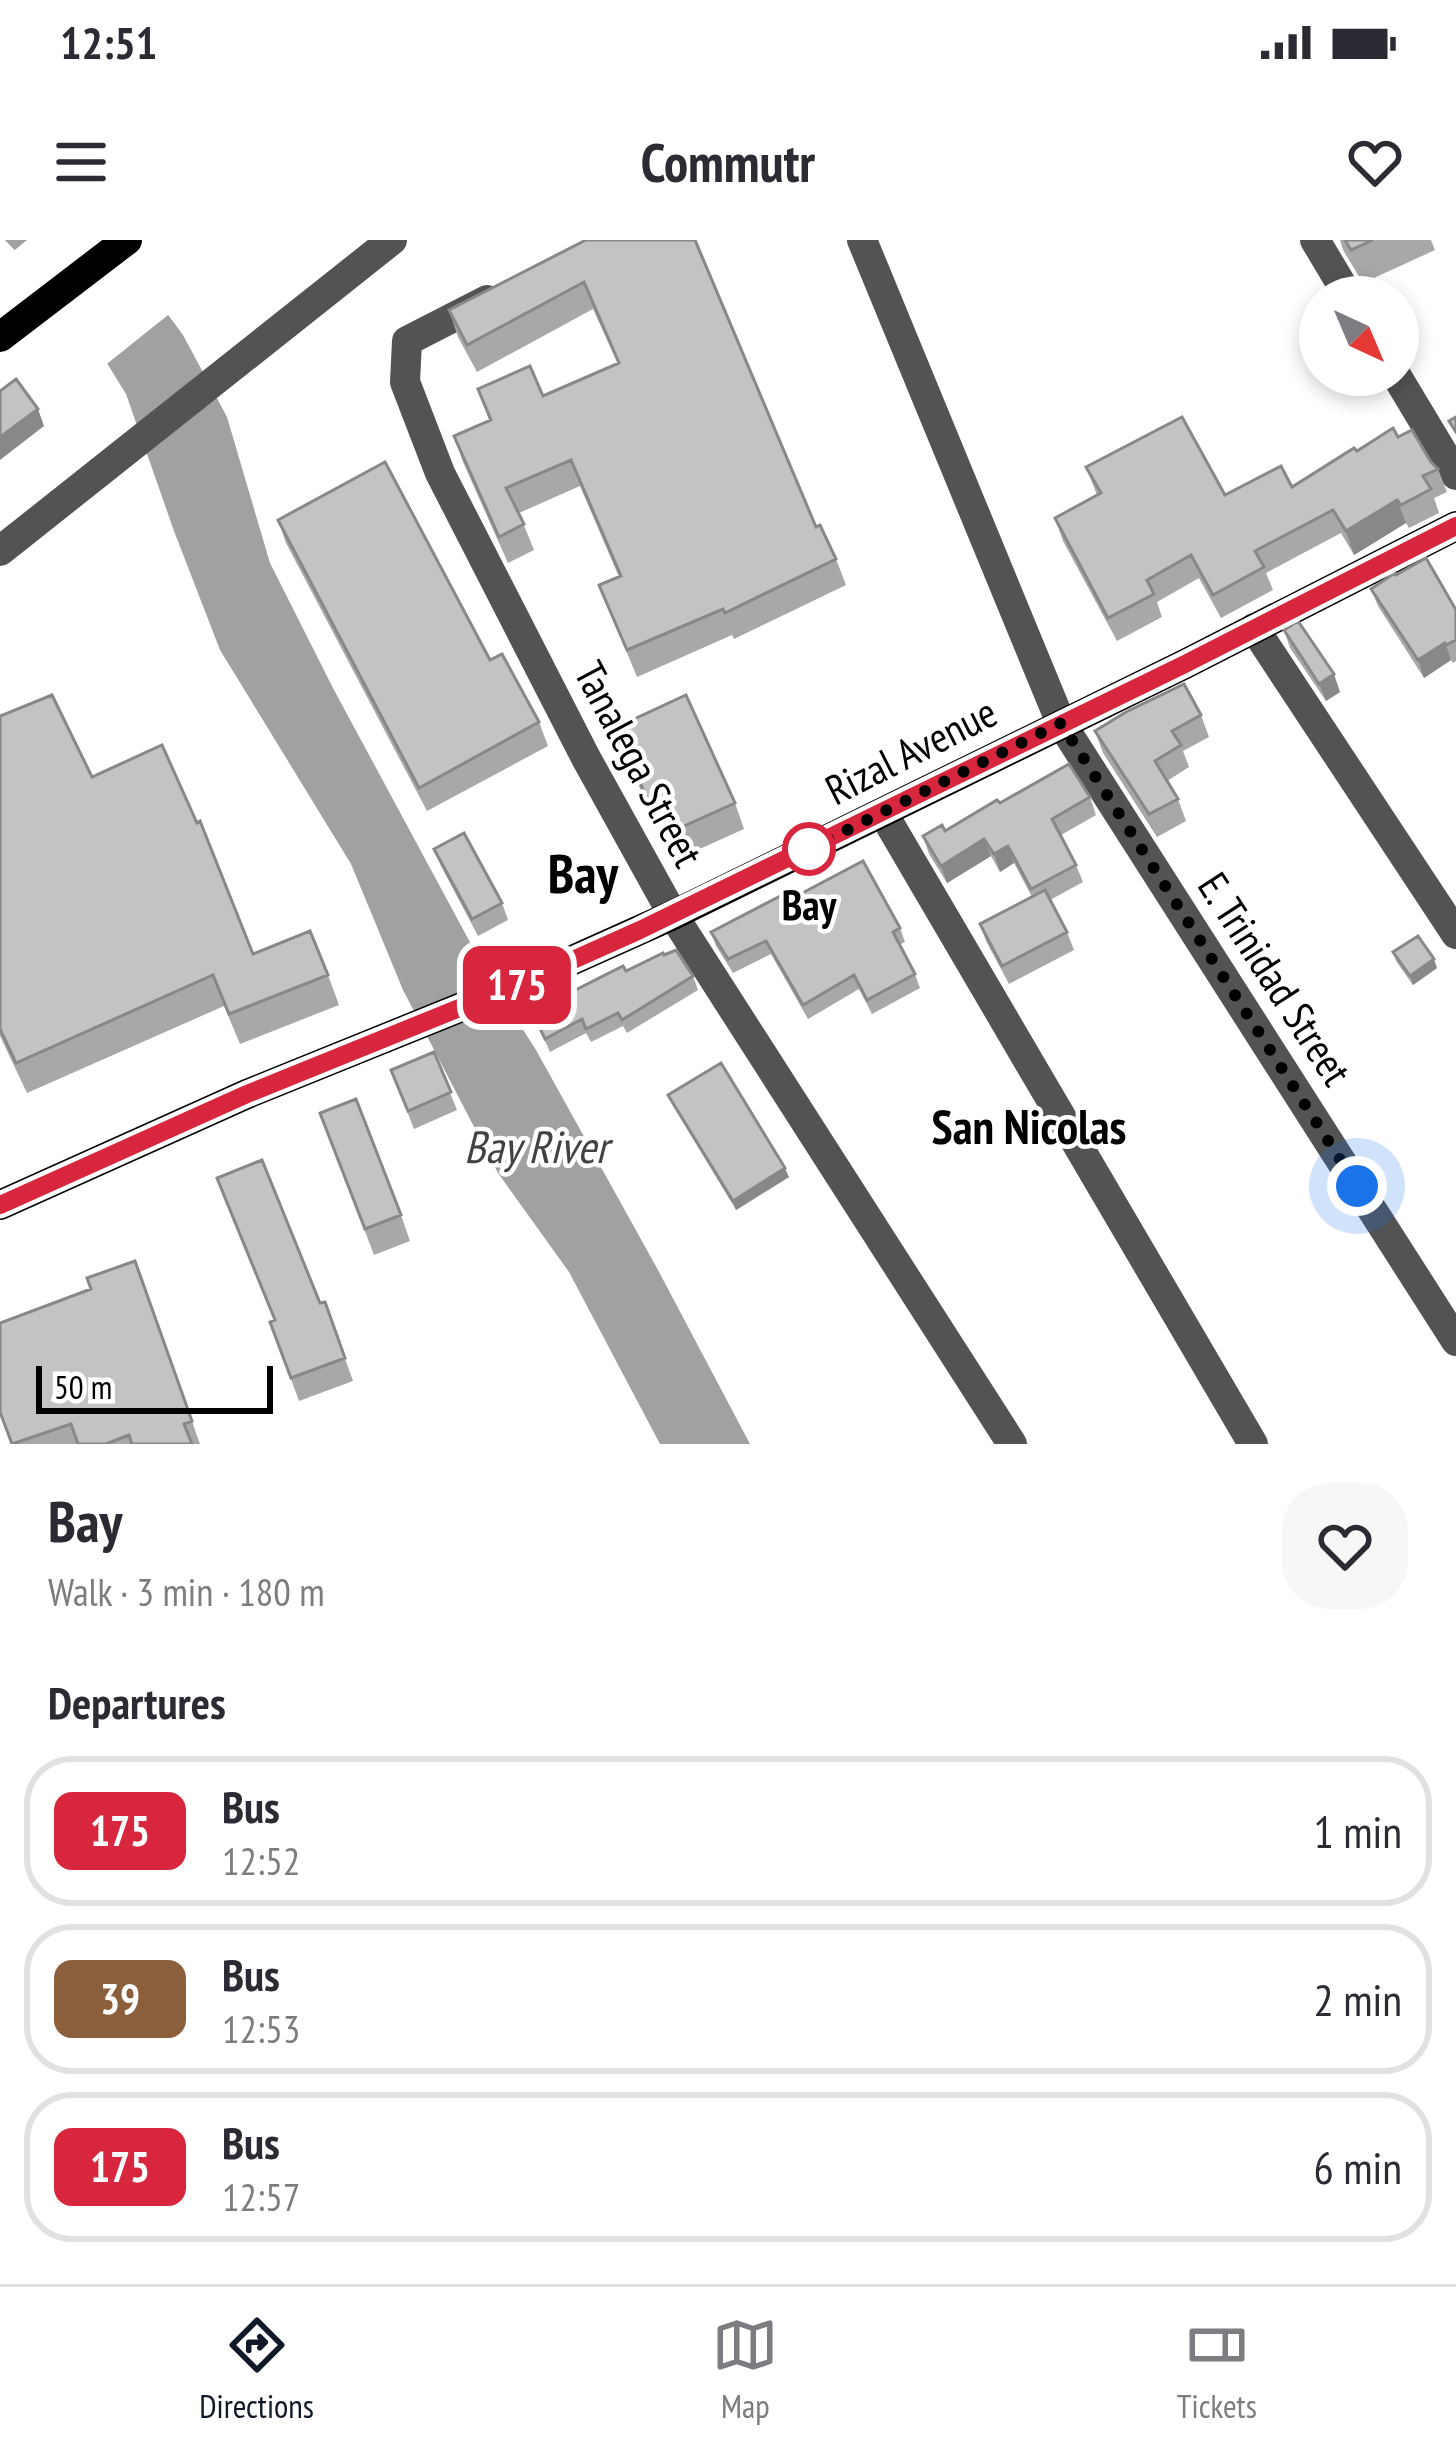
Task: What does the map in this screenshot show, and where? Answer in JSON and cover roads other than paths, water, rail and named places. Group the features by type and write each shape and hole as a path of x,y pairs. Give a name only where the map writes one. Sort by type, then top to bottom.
{"main road":[{"path":"0,338 127,240"},
{"name":"Rizal Avenue","path":"0,1205 247,1094 526,981 673,914 1456,526"}],"street":[{"path":"0,551 392,240"},
{"name":"E. Trinidad Street","path":"862,240 1061,723 1456,1341"},
{"path":"1315,240 1336,276"},
{"name":"Tanalega Street","path":"506,290 407,341 405,382 440,473 586,758 673,914 1012,1444"},
{"path":"1409,396 1456,475"},
{"path":"1254,628 1456,934"},
{"path":"883,813 1253,1444"}],"water":[{"name":"Bay River","path":"5,240 88,240 138,274 183,335 227,417 270,563 334,690 750,1444 660,1444 569,1272 498,1173 403,990 351,864 220,650 126,394 79,318"}],"place":[{"name":"Bay","path":"809,849"}],"district":[{"name":"Bay","path":"583,874"},
{"name":"San Nicolas","path":"1029,1127"}]}
